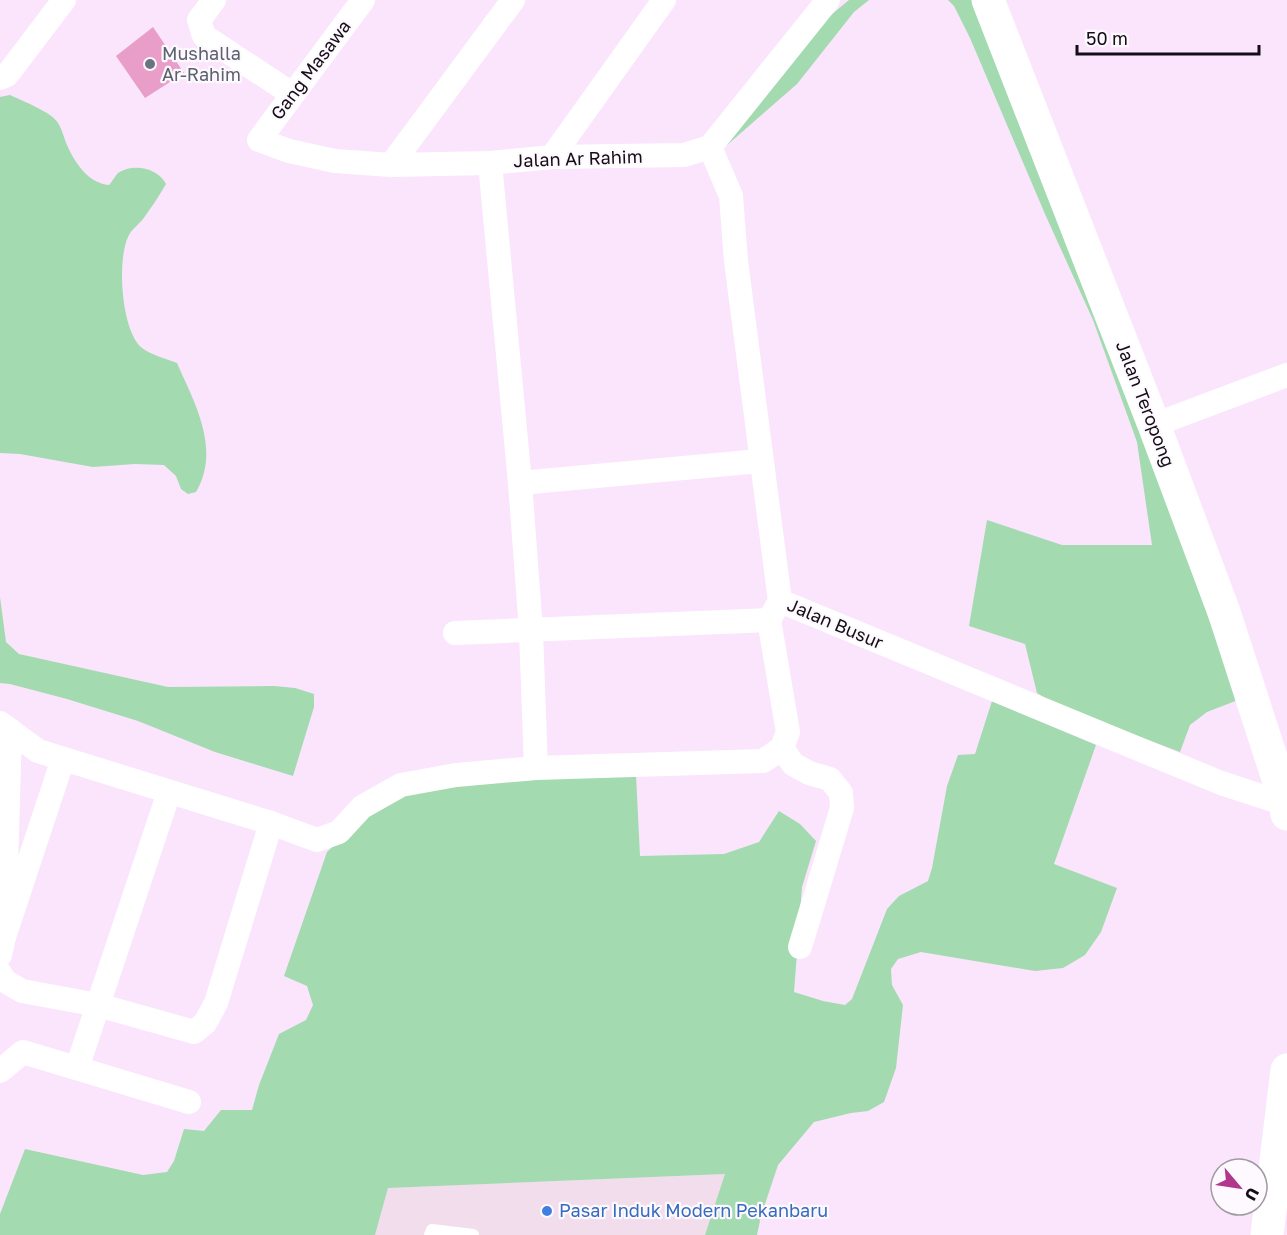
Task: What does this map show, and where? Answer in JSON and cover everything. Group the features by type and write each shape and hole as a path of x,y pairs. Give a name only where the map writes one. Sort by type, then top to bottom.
{"main road":[{"name":"Jalan Teropong","path":"988,0 1154,425 1224,612 1285,800"},
{"path":"1267,1235 1287,1070"}],"street":[{"path":"0,78 7,75 64,0"},
{"path":"214,0 199,20 204,36 292,94"},
{"name":"Gang Masawa","path":"259,140 363,0"},
{"path":"391,165 513,0"},
{"path":"552,157 664,0"},
{"path":"710,147 824,2"},
{"name":"Jalan Ar Rahim","path":"259,140 288,151 336,161 391,165 490,163 552,157 684,155 710,147"},
{"name":"Jalan Busur","path":"710,147 731,196 774,611 1221,783 1285,800"},
{"path":"490,163 520,483 531,631 536,768"},
{"path":"1154,425 1287,375"},
{"path":"520,483 760,461"},
{"path":"5,726 38,752 271,823 317,840 339,832 362,807 400,785 456,775 536,768 763,761 782,748 788,732 774,611 531,631 455,633"},
{"path":"2,946 5,726"},
{"path":"782,748 792,764 809,773 830,779 841,792 842,808 800,947"},
{"path":"2,946 63,759"},
{"path":"77,1068 169,792"},
{"path":"0,973 5,981 22,991 98,1005 194,1032 205,1023 216,1003 271,823"},
{"path":"0,1071 23,1052 189,1102"},
{"path":"1272,1235 1287,1229"}],"lane":[{"path":"430,1235 432,1230 473,1235"}],"shaded area":[{"name":"Pasar Induk Modern Pekanbaru","path":"726,1174 705,1235 375,1235 388,1188"}],"green space":[{"path":"849,0 869,0 854,12 797,84 726,146 831,15"},
{"path":"948,0 981,0 1238,700 1207,712 1190,725 1180,752 1056,705 1037,693 1025,644 969,626 987,520 1062,545 1152,545 1137,442 1093,320 970,38 954,6"},
{"path":"10,95 55,119 74,159 83,171 95,180 109,185 118,173 138,168 157,174 166,184 146,215 128,237 123,262 123,295 129,327 135,339 142,348 154,355 177,363 198,410 206,443 206,459 203,476 196,492 188,494 181,489 176,476 164,465 135,464 93,467 20,454 0,453 0,97"},
{"path":"0,597 6,642 19,654 168,687 274,686 295,688 314,694 314,707 293,776 215,752 138,721 67,699 0,683"},
{"path":"992,701 1096,745 1054,864 1117,888 1101,932 1085,955 1063,968 1035,971 921,952 898,959 891,969 892,985 903,1005 896,1068 884,1102 868,1111 814,1122 778,1165 757,1235 705,1235 725,1174 388,1188 375,1235 0,1235 0,1214 25,1149 143,1175 167,1172 174,1161 184,1129 204,1131 221,1110 252,1110 279,1034 306,1020 313,1005 307,986 284,976 327,852 368,813 399,794 503,780 636,775 640,856 724,854 759,842 779,811 800,824 816,841 802,887 794,992 845,1005 852,999 887,909 899,896 928,881 947,786 958,755 975,754"}],"building":[{"name":"Mushalla Ar-Rahim","path":"153,27 184,73 145,98 116,56"}],"place":[{"name":"Mushalla Ar-Rahim","path":"150,64"},
{"name":"Pasar Induk Modern Pekanbaru","path":"547,1211"}]}
